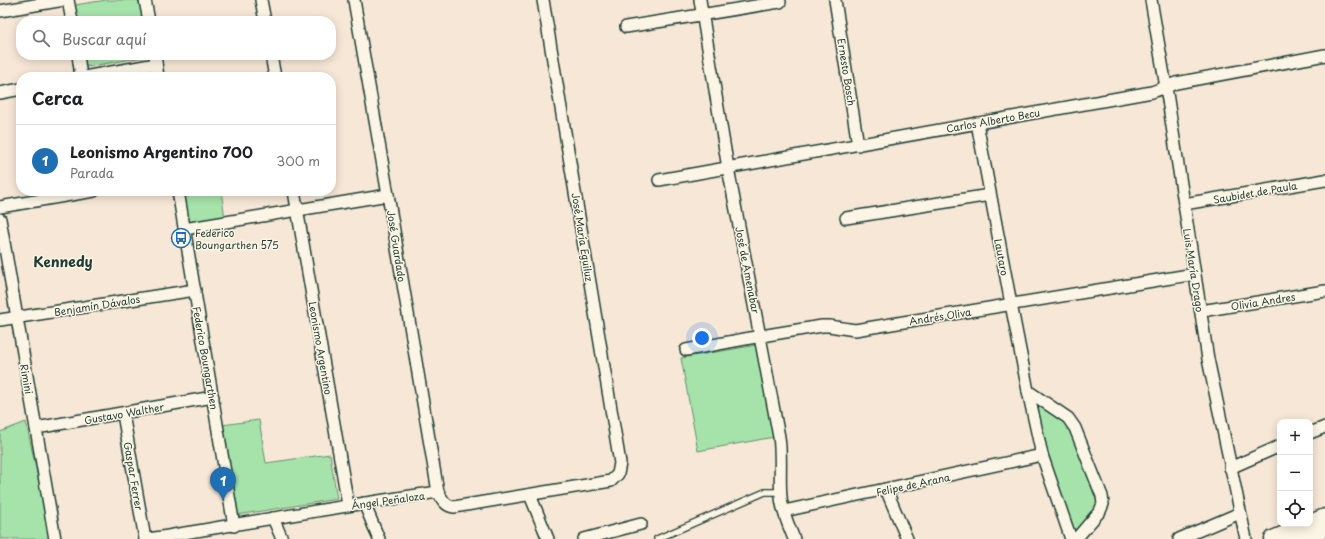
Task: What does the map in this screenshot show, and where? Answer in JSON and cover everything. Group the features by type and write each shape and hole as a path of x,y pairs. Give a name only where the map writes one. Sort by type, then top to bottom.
{"main road":[{"path":"1313,522 1325,517"},
{"path":"1273,539 1302,527"},
{"path":"1302,539 1325,529"}],"street":[{"path":"0,11 64,0"},
{"path":"68,0 71,16"},
{"path":"145,0 148,16"},
{"path":"261,0 264,16"},
{"name":"José Guardado","path":"354,0 438,492"},
{"name":"José María Eguiluz","path":"543,0 620,462 618,474"},
{"name":"José de Amenabar","path":"700,0 728,168 781,448 781,492 784,511 794,539"},
{"name":"Ernesto Bosch","path":"835,0 858,145"},
{"name":"Luis María Drago","path":"1151,0 1208,359 1246,539"},
{"path":"626,27 780,2"},
{"name":"Carlos Alberto Becu","path":"659,180 1152,92 1176,83 1325,55"},
{"path":"79,60 82,72"},
{"path":"103,72 152,60"},
{"path":"156,60 157,72"},
{"path":"272,60 273,72"},
{"path":"0,93 16,90"},
{"name":"Lautaro","path":"977,123 1028,391 1042,455 1071,539"},
{"name":"Saubidet de Paula","path":"1184,204 1325,180"},
{"path":"184,229 388,195"},
{"path":"846,218 990,195"},
{"path":"0,207 65,196"},
{"name":"Federico Boungarthen","path":"179,196 234,526"},
{"name":"Leonismo Argentino","path":"295,196 348,505"},
{"name":"Rimini","path":"0,219 55,539"},
{"name":"Andrés Oliva","path":"686,350 822,326 855,330 1195,274"},
{"name":"Benjamín Dávalos","path":"0,320 195,290"},
{"name":"Olivia Andres","path":"1201,311 1325,291"},
{"path":"1028,391 1068,418 1075,428 1102,496 1103,504 1100,511 1076,539"},
{"name":"Gustavo Walther","path":"36,428 123,414 213,397"},
{"name":"Gaspar Ferrer","path":"123,414 145,539"},
{"path":"1313,432 1325,427"},
{"path":"1230,468 1277,447"},
{"name":"Felipe de Arana","path":"784,511 1042,455"},
{"name":"Ángel Peñaloza","path":"156,538 234,526 348,505 438,492 446,504 454,507 611,481 618,474"},
{"path":"886,489 907,539"},
{"path":"530,495 548,539"},
{"path":"364,503 379,539"},
{"path":"1179,539 1240,514"},
{"path":"273,518 282,539"},
{"path":"584,539 641,524"}],"lane":[{"path":"657,539 765,492 781,492"}],"green space":[{"path":"106,0 139,0 142,16 76,16 75,5"},
{"path":"85,60 127,60 86,67"},
{"path":"184,196 222,196 225,218 188,224"},
{"path":"757,345 774,437 698,451 681,358"},
{"path":"1031,400 1070,427 1098,505 1074,533"},
{"path":"259,420 266,463 330,454 337,499 237,515 222,425"},
{"path":"26,422 51,539 0,539 0,432"}],"place":[{"name":"Federico Boungarthen 575","path":"181,238"},
{"name":"Leonismo Argentino 700","path":"223,500"}],"district":[{"name":"Kennedy","path":"63,261"}]}
